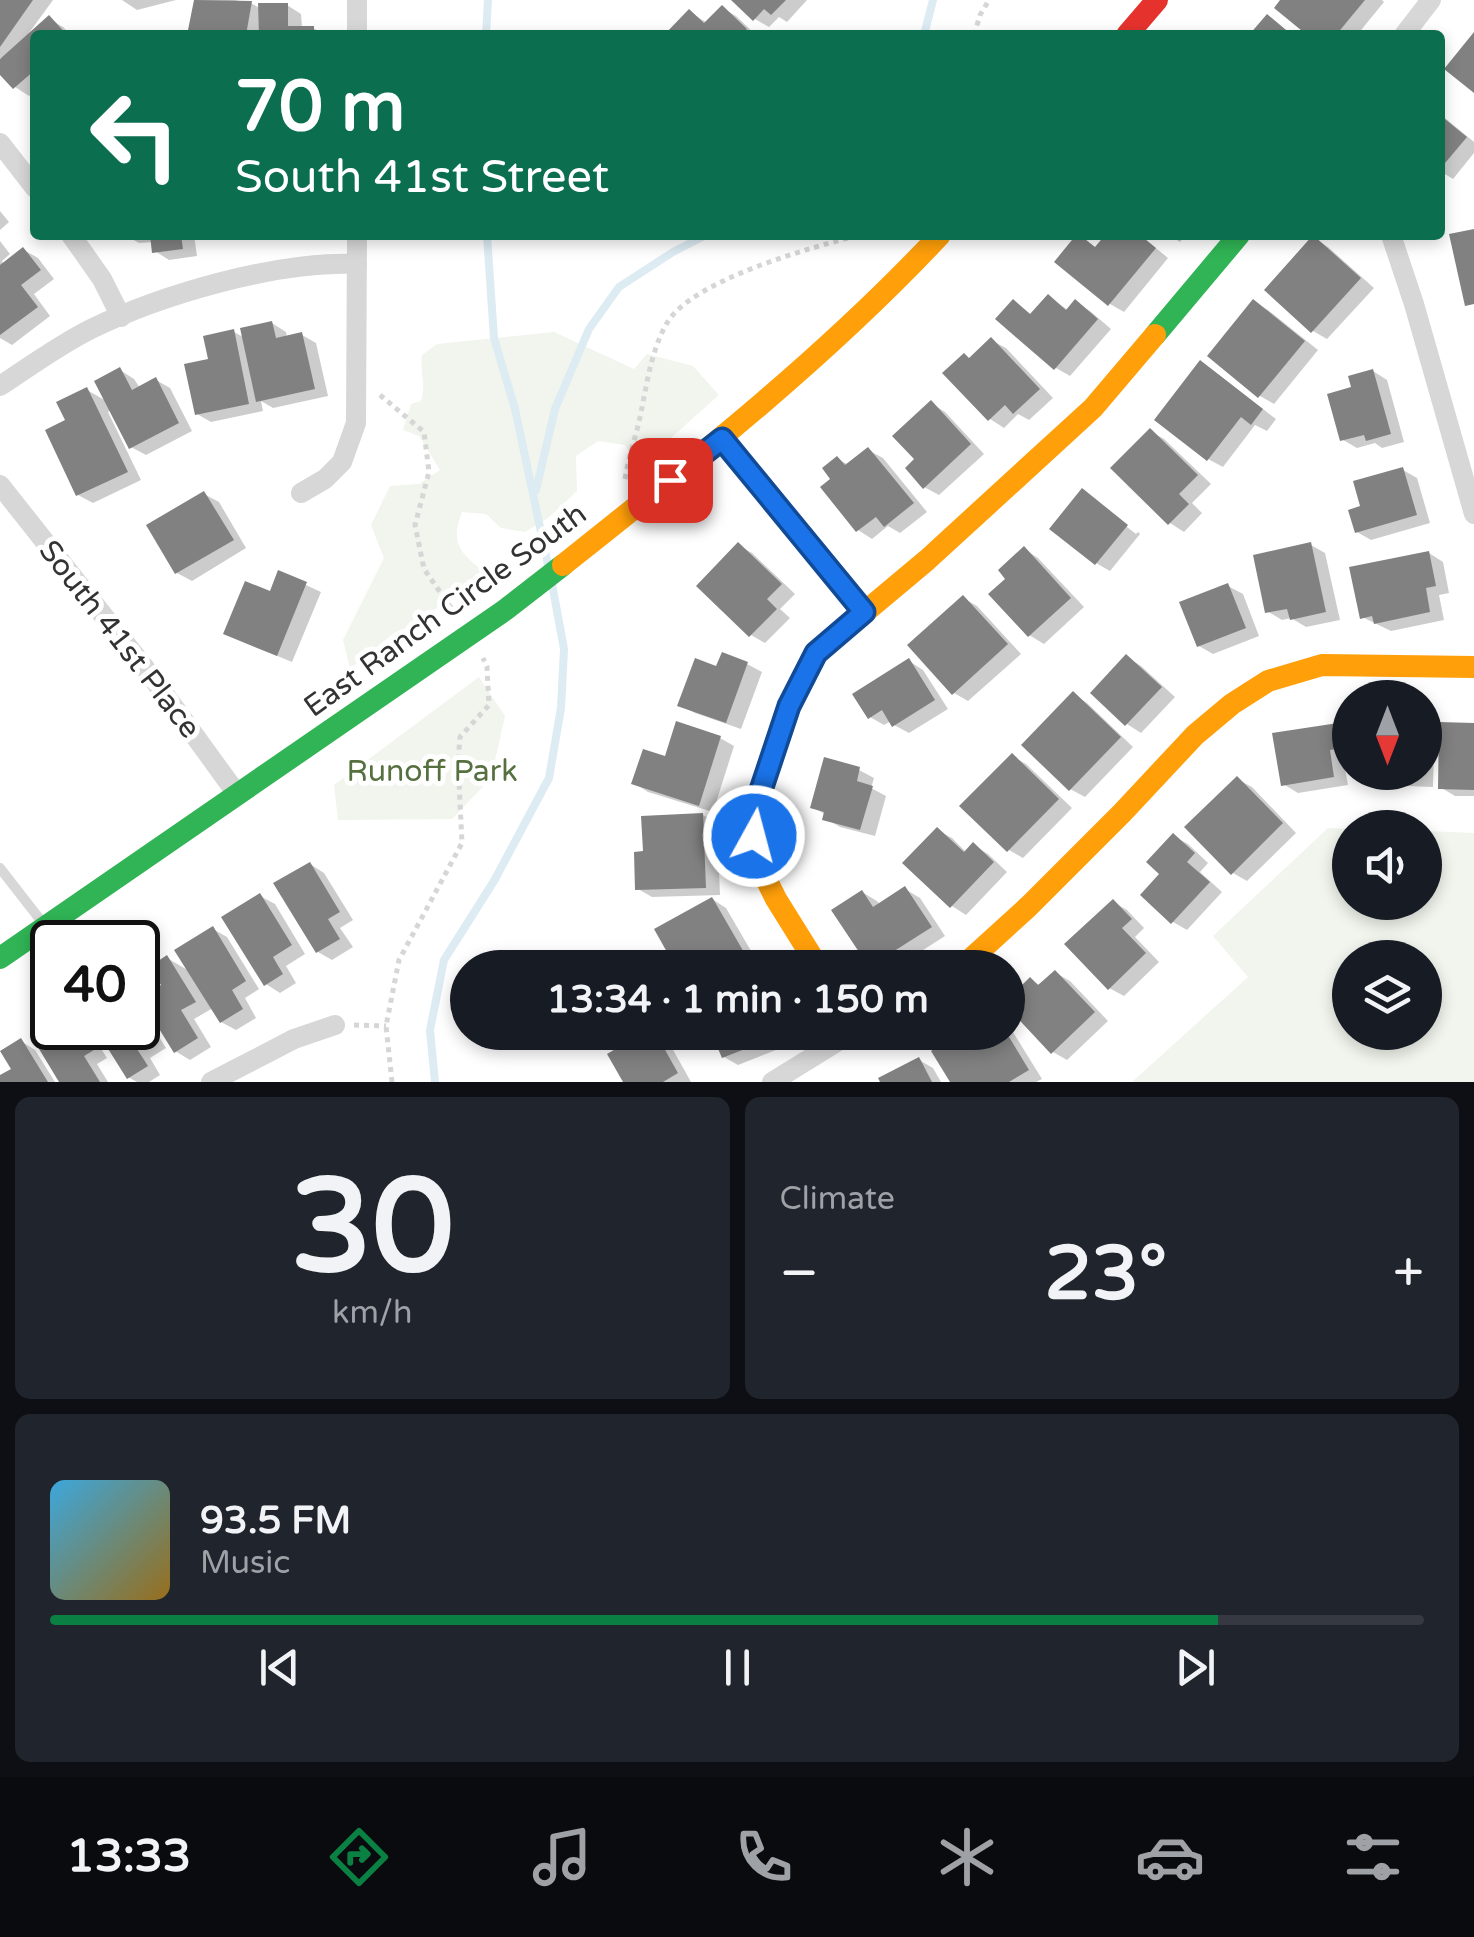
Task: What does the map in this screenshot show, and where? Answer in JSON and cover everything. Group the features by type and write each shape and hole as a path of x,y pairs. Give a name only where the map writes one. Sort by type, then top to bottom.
{"street":[{"path":"357,0 357,30"},
{"path":"1132,30 1157,0"},
{"path":"1408,30 1431,0"},
{"path":"0,143 30,182"},
{"path":"75,240 121,316"},
{"path":"302,493 326,480 342,462 356,422 357,240"},
{"name":"East Ranch Circle South","path":"55,920 505,610 722,439 810,364 935,240"},
{"path":"808,950 756,859 753,814 789,706 816,653 926,560 1093,408 1235,240"},
{"path":"1393,240 1474,514"},
{"path":"0,386 89,330 194,290 250,276 332,263 357,264"},
{"path":"722,439 864,612"},
{"name":"South 41st Place","path":"0,486 152,677 237,794"},
{"path":"980,950 1029,906 1194,735 1268,681 1322,666 1474,667"},
{"name":"East Ranch Circle South","path":"0,958 30,937"},
{"path":"211,1082 294,1039 334,1025"},
{"path":"772,1082 824,1050"}],"lane":[{"path":"0,868 40,920"}],"path":[{"path":"976,30 988,0"},
{"path":"618,522 646,385 668,320 699,294 749,270 791,253 841,240"},
{"path":"356,395 380,395 424,432 430,472 416,524 424,569 488,667 489,705 460,737 462,843 398,960 386,1026 392,1082"}],"green space":[{"path":"554,332 634,369 647,354 693,366 719,395 637,468 625,445 598,441 576,456 577,491 548,518 525,532 501,528 486,514 462,512 457,533 460,548 486,574 413,625 394,633 350,669 343,640 384,558 371,525 390,486 419,484 440,470 419,436 403,430 411,404 421,401 422,355 437,344"},
{"name":"Runoff Park","path":"479,677 505,716 491,778 452,819 338,820 334,785"},
{"path":"1328,828 1332,828 1332,920 1442,920 1442,832 1474,833 1474,1082 1132,1082 1248,977 1213,936"}],"building":[{"path":"0,0 33,0 0,47"},
{"path":"194,0 252,1 247,30 188,30"},
{"path":"731,0 786,0 771,15 764,9 753,21"},
{"path":"1280,0 1365,0 1340,30 1301,30 1274,8"},
{"path":"258,3 288,3 288,26 314,26 314,30 259,30"},
{"path":"722,5 747,29 669,30 689,9 704,23"},
{"path":"1267,14 1286,30 1253,30"},
{"path":"49,15 62,30 32,30"},
{"path":"30,32 30,74 13,89 0,75 0,59"},
{"path":"1474,32 1474,93 1445,68"},
{"path":"1445,119 1467,137 1445,163"},
{"path":"1474,229 1474,304 1465,306 1449,234"},
{"path":"151,240 182,240 183,249 152,253"},
{"path":"1072,240 1086,240 1095,247 1101,240 1146,240 1156,248 1108,306 1054,262"},
{"path":"1309,240 1319,240 1361,278 1311,333 1264,290"},
{"path":"23,247 41,270 21,285 38,307 0,335 0,265"},
{"path":"1048,294 1066,310 1075,299 1098,319 1054,370 995,319 1013,299 1030,314"},
{"path":"1253,299 1305,341 1258,398 1207,356"},
{"path":"272,321 276,338 302,332 315,389 256,402 240,328"},
{"path":"234,329 249,404 195,415 184,364 208,359 203,336"},
{"path":"991,337 1040,389 1013,414 1005,405 988,421 942,373 964,353 969,358"},
{"path":"1200,360 1263,409 1251,425 1241,417 1207,461 1154,420"},
{"path":"120,367 132,390 156,377 179,423 129,449 94,381"},
{"path":"1373,369 1391,434 1366,441 1364,435 1340,441 1327,394 1351,387 1348,376"},
{"path":"87,387 128,472 76,496 45,430 65,420 56,402"},
{"path":"931,400 971,444 923,489 905,468 914,459 892,436"},
{"path":"1150,428 1198,475 1179,494 1189,504 1168,525 1110,468"},
{"path":"868,447 914,503 884,527 876,517 856,532 820,487 830,479 822,468 837,456 845,465"},
{"path":"1403,467 1417,515 1355,533 1348,510 1360,506 1353,481"},
{"path":"1082,488 1128,525 1095,565 1049,529"},
{"path":"204,491 234,540 175,574 146,525"},
{"path":"738,542 782,584 767,599 777,609 749,637 696,586"},
{"path":"1311,542 1326,612 1290,620 1287,609 1265,613 1253,555"},
{"path":"1024,546 1071,598 1028,637 988,594 1005,579 998,570"},
{"path":"1429,551 1436,586 1426,588 1430,612 1374,624 1372,616 1360,619 1349,567"},
{"path":"278,570 307,582 277,656 223,634 245,581 270,591"},
{"path":"1228,583 1246,628 1197,647 1179,602"},
{"path":"963,595 1008,644 952,695 907,645"},
{"path":"722,652 748,662 726,723 677,706 695,658 716,666"},
{"path":"1126,654 1162,687 1125,726 1090,693"},
{"path":"909,658 935,700 892,727 882,710 868,719 852,694"},
{"path":"1073,691 1121,737 1069,791 1021,745"},
{"path":"676,721 721,736 699,806 631,784 643,749 665,756"},
{"path":"1442,722 1474,723 1474,790 1442,789"},
{"path":"1332,724 1332,777 1281,786 1272,733"},
{"path":"1012,753 1059,799 1007,852 959,806"},
{"path":"824,757 860,767 857,781 873,786 860,830 822,820 824,812 810,808"},
{"path":"1237,776 1283,823 1231,875 1184,827"},
{"path":"703,813 706,888 635,890 634,852 643,851 641,816"},
{"path":"937,827 964,852 973,842 994,862 950,908 902,863"},
{"path":"1173,833 1195,853 1187,862 1210,882 1171,924 1140,895 1159,874 1146,862"},
{"path":"310,862 340,912 328,919 340,939 316,953 273,883"},
{"path":"905,886 932,927 896,950 858,950 831,910 862,890 873,907"},
{"path":"260,893 292,945 273,957 283,974 264,986 221,917"},
{"path":"712,897 743,950 666,950 654,929"},
{"path":"1113,899 1132,919 1122,928 1146,953 1108,990 1064,944"},
{"path":"213,926 246,981 232,990 243,1009 220,1023 174,950"},
{"path":"167,955 196,1002 181,1010 198,1038 174,1053 160,1030 160,960"},
{"path":"1055,970 1095,1012 1051,1054 1025,1026 1025,982 1030,977 1038,985"},
{"path":"21,1038 48,1082 0,1082 0,1075 11,1069 0,1051"},
{"path":"40,1050 94,1050 84,1056 100,1082 59,1082"},
{"path":"109,1050 138,1050 148,1066 127,1079"},
{"path":"614,1050 665,1050 678,1073 663,1082 623,1082 607,1054"},
{"path":"719,1050 742,1050 722,1058"},
{"path":"1017,1050 1029,1070 1009,1082 950,1082 931,1051"},
{"path":"919,1057 932,1082 880,1082 878,1078"}],"waterway":[{"path":"486,30 488,0"},
{"path":"925,30 933,0"},
{"path":"487,240 494,338 515,409 548,565"},
{"path":"536,490 555,409 589,329 619,287 696,240"},
{"path":"435,1082 430,1030 444,960 494,881 549,778 561,708 564,649 552,584"}],"traffic: fast":[{"path":"1155,335 1235,240"},
{"path":"0,958 505,610 563,565"}],"traffic: slow":[{"path":"563,565 805,366 935,240"},
{"path":"808,950 756,859 753,814 789,706 816,653 927,560 1093,408 1155,335"},
{"path":"981,950 1122,813 1195,735 1268,681 1322,665 1474,667"}],"traffic: jam":[{"path":"1131,30 1157,0"}],"route":[{"path":"670,480 722,439 864,612 816,653 789,706 753,814 754,836"}]}
